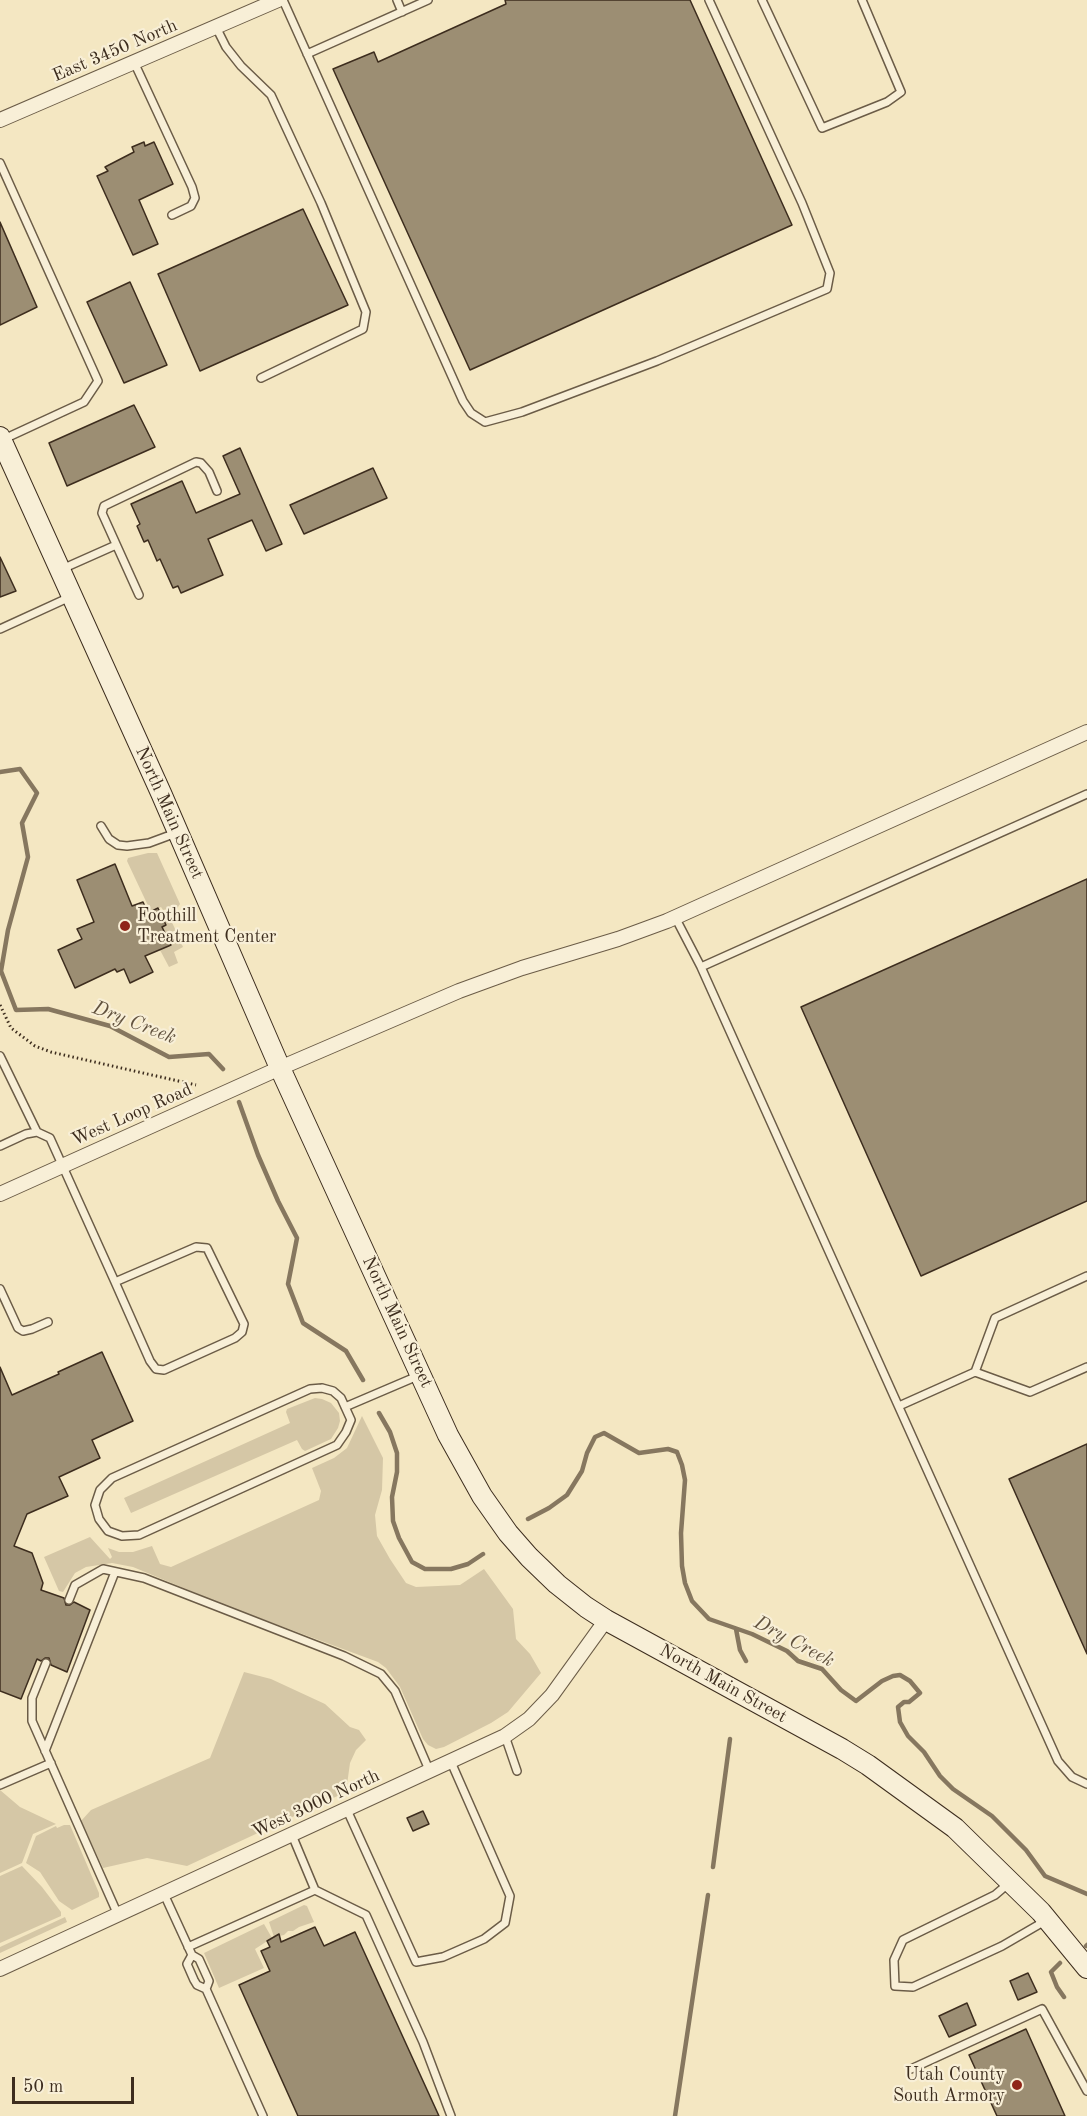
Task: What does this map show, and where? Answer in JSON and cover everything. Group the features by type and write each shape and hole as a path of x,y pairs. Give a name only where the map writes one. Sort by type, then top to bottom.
{"street":[{"name":"East 3450 North","path":"0,120 278,0"},
{"name":"North Main Street","path":"1,438 178,832 279,1068 448,1435 482,1496 508,1533 557,1584 606,1620 868,1765 955,1828 1047,1920 1087,1968"},
{"name":"West Loop Road","path":"0,1194 279,1068 477,984 618,939 675,917 1087,732"},
{"name":"West 3000 North","path":"0,1969 505,1736 529,1719 552,1695 606,1620"}],"lane":[{"path":"283,0 463,401 471,413 485,422 522,412 657,361 826,289 830,273 802,204 709,0"},
{"path":"397,0 402,12"},
{"path":"307,54 428,0"},
{"path":"762,0 822,128 887,102 901,92 862,0"},
{"path":"216,27 226,47 241,66 270,95 321,203 366,312 363,329 261,378"},
{"path":"134,62 195,198 191,206 172,214"},
{"path":"0,163 98,381 84,402 1,438"},
{"path":"139,595 102,513 107,503 196,462 201,463 209,471 217,491"},
{"path":"60,570 116,545"},
{"path":"0,629 72,596"},
{"path":"700,967 1087,794"},
{"path":"101,826 109,839 118,845 127,846 149,843 178,832"},
{"path":"675,917 700,967 1058,1761 1066,1773 1087,1784"},
{"path":"0,1056 37,1132"},
{"path":"0,1146 26,1134 37,1132 50,1138 150,1361 156,1369 164,1370 235,1338 242,1332 244,1324 207,1248 196,1246 115,1282"},
{"path":"975,1372 995,1318 1087,1276"},
{"path":"0,1288 18,1328 23,1331 48,1322"},
{"path":"899,1406 975,1372 1030,1392 1087,1367"},
{"path":"345,1407 421,1375"},
{"path":"322,1388 333,1392 341,1398 345,1407 351,1420 346,1432 337,1445 319,1454 139,1535 122,1536 108,1531 99,1519 95,1505 100,1490 112,1478 310,1389 322,1388"},
{"path":"69,1600 75,1585 103,1569 144,1578 344,1656 381,1674 396,1691 430,1772"},
{"path":"45,1751 115,1572"},
{"path":"46,1663 32,1698 32,1721 118,1915"},
{"path":"505,1736 517,1771"},
{"path":"347,1810 416,1962 443,1957 484,1939 505,1923 510,1896 451,1762"},
{"path":"0,1785 51,1763"},
{"path":"292,1835 315,1890 366,1915 423,2042 451,2116"},
{"path":"1010,1882 994,1895 903,1940 894,1960 895,1986 913,1987 1002,1946 1047,1920"},
{"path":"188,1947 315,1890"},
{"path":"164,1894 192,1955 199,1959 209,1981 206,1989"},
{"path":"192,1955 188,1964 197,1985 206,1989 263,2116"},
{"path":"911,2069 1042,2009 1087,2091"}],"path":[{"path":"0,1005 11,1028 35,1046 51,1052 196,1084"}],"shaded area":[{"path":"157,853 180,904 176,910 163,910 161,907 151,912 127,861 128,858"},
{"path":"163,920 171,920 183,947 174,952 178,963 169,967 160,950 170,945 162,927"},
{"path":"315,1398 331,1403 339,1413 338,1428 331,1439 305,1451 297,1440 131,1513 124,1498 290,1423 287,1409"},
{"path":"362,1416 383,1458 382,1490 375,1515 377,1536 406,1583 416,1587 460,1585 484,1569 513,1609 516,1639 530,1654 541,1673 508,1712 491,1723 436,1749 423,1739 400,1687 386,1668 378,1662 227,1606 133,1567 112,1563 86,1567 75,1573 63,1592 59,1591 44,1557 90,1537 110,1559 112,1557 108,1548 119,1552 133,1552 152,1546 160,1564 171,1567 319,1500 321,1491 312,1468 334,1458 347,1448"},
{"path":"244,1672 271,1679 325,1704 350,1727 359,1730 366,1740 356,1750 350,1763 346,1792 187,1866 147,1858 103,1868 81,1821 91,1810 210,1758"},
{"path":"0,1790 20,1807 56,1824 33,1834 22,1863 0,1873"},
{"path":"70,1825 99,1893 99,1897 72,1910 59,1901 40,1872 26,1863 36,1836 56,1826 57,1828"},
{"path":"22,1866 42,1887 61,1912 61,1916 0,1943 0,1876"},
{"path":"304,1905 307,1906 314,1922 274,1937 269,1922"},
{"path":"65,1917 67,1922 0,1953 0,1947"},
{"path":"264,1924 272,1938 255,1949 264,1968 219,1988 204,1953"}],"building":[{"path":"505,0 690,0 792,225 470,370 333,69 374,52 378,62 506,4"},
{"path":"144,142 145,146 154,142 173,184 139,200 158,244 133,255 97,176 108,171 105,167 134,152 132,147"},
{"path":"303,209 348,305 200,371 158,274"},
{"path":"0,222 37,307 0,325"},
{"path":"130,282 167,365 124,383 87,302"},
{"path":"134,405 155,447 67,486 49,443"},
{"path":"240,448 282,544 266,551 252,520 208,539 223,575 181,593 178,586 173,588 160,559 157,561 148,540 144,542 137,526 140,524 131,504 182,481 196,513 240,494 223,456"},
{"path":"373,468 387,498 304,534 290,505"},
{"path":"0,557 16,591 0,597"},
{"name":"Foothill Treatment Center","path":"115,864 132,906 143,902 148,913 158,908 166,925 162,927 171,945 145,956 153,972 130,983 124,969 117,972 115,969 75,988 58,950 82,939 77,929 94,922 77,880"},
{"path":"1087,879 1087,1201 921,1276 801,1007"},
{"path":"102,1352 133,1421 92,1440 100,1458 59,1477 68,1496 27,1514 14,1546 32,1553 43,1583 41,1590 64,1598 66,1605 74,1602 90,1610 67,1672 51,1665 49,1658 41,1661 37,1659 21,1699 0,1691 0,1367 12,1395"},
{"path":"1087,1444 1087,1654 1009,1479"},
{"path":"423,1811 429,1824 413,1831 407,1818"},
{"path":"315,1927 324,1946 355,1932 439,2116 298,2116 239,1985 270,1971 261,1951 270,1947 267,1941 279,1934 281,1942"},
{"path":"1028,1973 1037,1992 1018,2000 1010,1981"},
{"path":"967,2003 976,2025 949,2037 939,2016"},
{"name":"Utah County South Armory","path":"1026,2029 1065,2116 997,2116 969,2055"}],"waterway":[{"name":"Dry Creek","path":"0,772 20,769 37,793 22,823 28,857 8,930 1,971 16,1010 48,1009 110,1026 169,1057 209,1054 223,1069"},
{"name":"Dry Creek","path":"239,1102 258,1155 297,1238 288,1284 303,1323 346,1351 363,1380"},
{"name":"Dry Creek","path":"379,1413 390,1432 397,1453 397,1472 392,1497 393,1521 412,1562 425,1569 451,1569 468,1564 483,1554"},
{"name":"Dry Creek","path":"528,1519 567,1495 582,1471 595,1437 604,1433 639,1453 668,1449 677,1452 685,1480 681,1533 682,1566 692,1601 709,1619 752,1634 787,1651 798,1661 822,1669 841,1690 856,1701 882,1681 893,1676 900,1675 910,1681 920,1693 898,1707 900,1722 908,1736 924,1752 940,1776 953,1789 992,1816 1026,1850 1045,1876 1087,1894"},
{"path":"736,1629 740,1650 746,1661"},
{"path":"713,1867 730,1739"},
{"path":"675,2116 708,1895"},
{"path":"1060,1963 1051,1972 1064,1997"}],"place":[{"name":"Foothill Treatment Center","path":"125,926"},
{"name":"Utah County South Armory","path":"1017,2085"}]}
